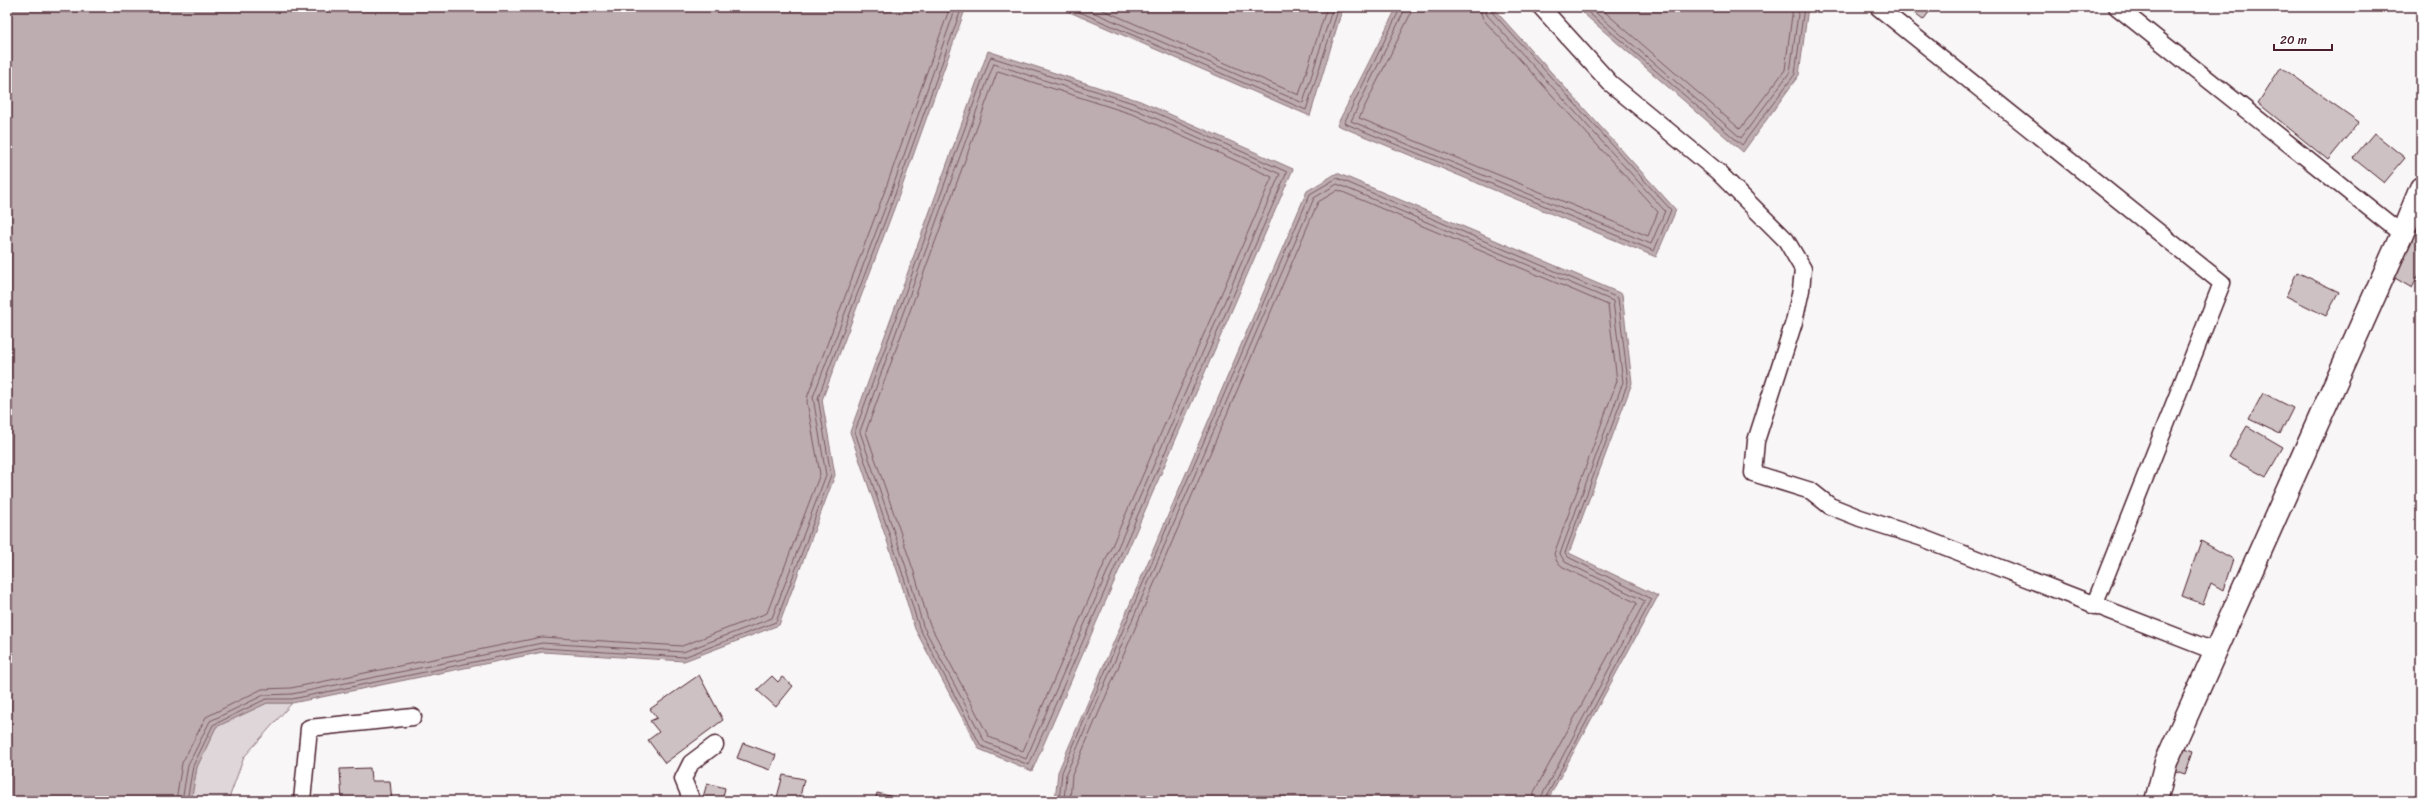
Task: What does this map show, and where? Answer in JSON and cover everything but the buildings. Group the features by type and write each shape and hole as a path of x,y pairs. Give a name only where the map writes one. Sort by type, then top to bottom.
{"street":[{"path":"1541,7 1610,83 1718,172 1771,224 1786,240 1803,269 1801,290 1794,322 1756,441 1753,473 1811,491 1836,508 1920,537 2094,606 2214,651"},
{"path":"1878,7 2222,283 2094,606"},
{"path":"2117,7 2402,234"},
{"path":"2156,801 2166,762 2214,651 2402,234 2421,188"},
{"path":"302,801 309,728 413,717"},
{"path":"692,801 683,779 690,763 715,744"}],"shaded area":[{"path":"267,703 292,703 244,757 228,801 191,801 197,767 216,727"}],"water":[{"path":"7,7 966,7 898,198 822,400 835,475 779,625 684,661 543,652 292,703 267,703 216,727 197,767 191,801 7,801"},
{"path":"1058,7 1343,7 1310,116"},
{"path":"1397,7 1492,7 1676,210 1656,257 1337,125"},
{"path":"1576,7 1808,7 1799,75 1743,152"},
{"path":"988,51 1140,101 1293,169 1032,771 979,749 915,629 900,579 850,432"},
{"path":"1337,173 1622,294 1632,383 1569,553 1658,596 1547,801 1055,801 1058,772 1307,191"}]}
